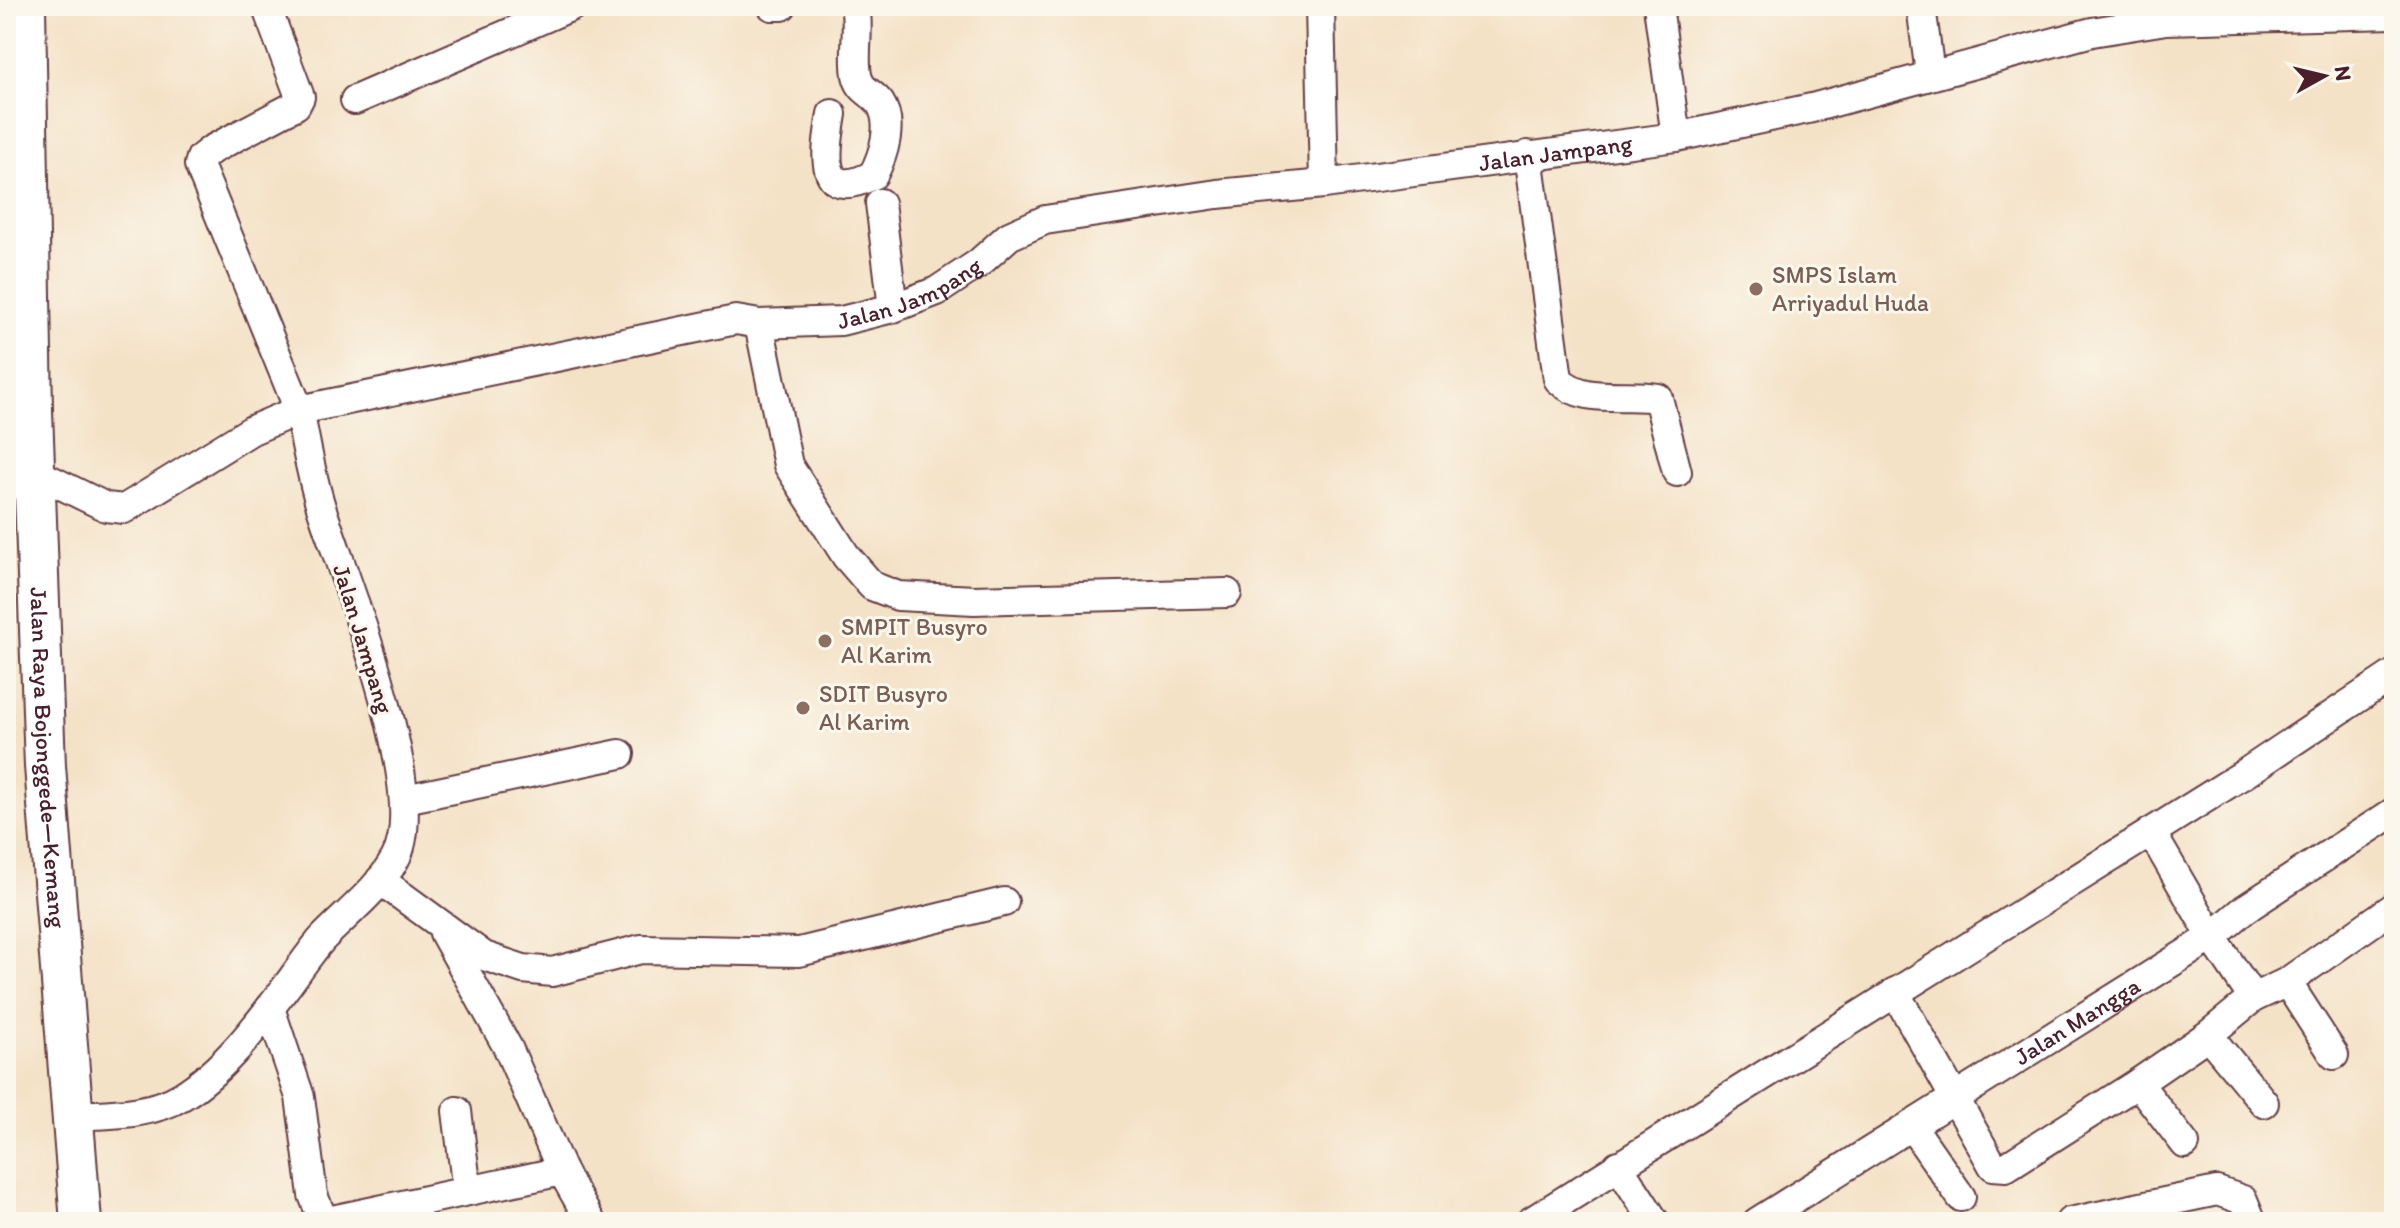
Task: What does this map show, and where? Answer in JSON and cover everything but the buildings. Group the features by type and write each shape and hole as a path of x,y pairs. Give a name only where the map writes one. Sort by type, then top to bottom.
{"highway":[{"name":"Jalan Raya Bojonggede—Kemang","path":"25,6 15,97 45,766 70,1116 81,1222"}],"street":[{"path":"51,480 106,507 124,509 252,430 299,410 199,165 201,158 211,150 296,105 300,97 266,6"},
{"path":"355,100 572,6"},
{"path":"772,6 782,6"},
{"path":"832,114 827,150 830,176 837,183 847,184 873,175 885,145 884,113 879,101 861,87 858,79 859,33 855,6"},
{"path":"1320,6 1324,184"},
{"path":"1658,6 1676,137"},
{"path":"1921,6 1930,74"},
{"name":"Jalan Jampang","path":"70,1116 134,1112 181,1097 223,1062 270,1008 319,942 380,880 397,857 404,834 405,799 375,663 321,508 299,410 736,320 759,324 841,321 893,308 937,291 979,263 1009,236 1045,220 1202,196 1324,184 1676,137 1812,108 2165,13 2394,14"},
{"path":"1528,155 1558,379 1566,386 1590,394 1658,398 1677,472"},
{"path":"880,203 893,308"},
{"path":"759,324 788,465 846,556 872,586 898,596 974,600 1227,593"},
{"path":"1530,1222 2151,832 2394,674"},
{"path":"405,799 620,754"},
{"name":"Jalan Mangga","path":"1766,1220 1911,1125 2212,937 2245,909 2394,812"},
{"path":"2151,832 2212,937 2253,998"},
{"path":"380,880 484,956 523,969 552,972 641,949 799,952 1004,902"},
{"path":"1895,992 1993,1166 1998,1168 2011,1165 2138,1083 2208,1035 2253,998 2287,982 2394,907"},
{"path":"436,918 508,1048 562,1171 591,1222"},
{"path":"2287,982 2334,1055"},
{"path":"270,1008 300,1097 313,1195 323,1221 562,1171"},
{"path":"2208,1035 2264,1103"},
{"path":"2138,1083 2185,1144"},
{"path":"457,1111 467,1191"},
{"path":"1911,1125 1961,1197"},
{"path":"1618,1165 1655,1222"},
{"path":"2081,1220 2217,1191 2243,1200 2252,1222"}],"place":[{"name":"SMPS Islam Arriyadul Huda","path":"1756,289"},
{"name":"SMPIT Busyro Al Karim","path":"825,641"},
{"name":"SDIT Busyro Al Karim","path":"803,708"}]}
